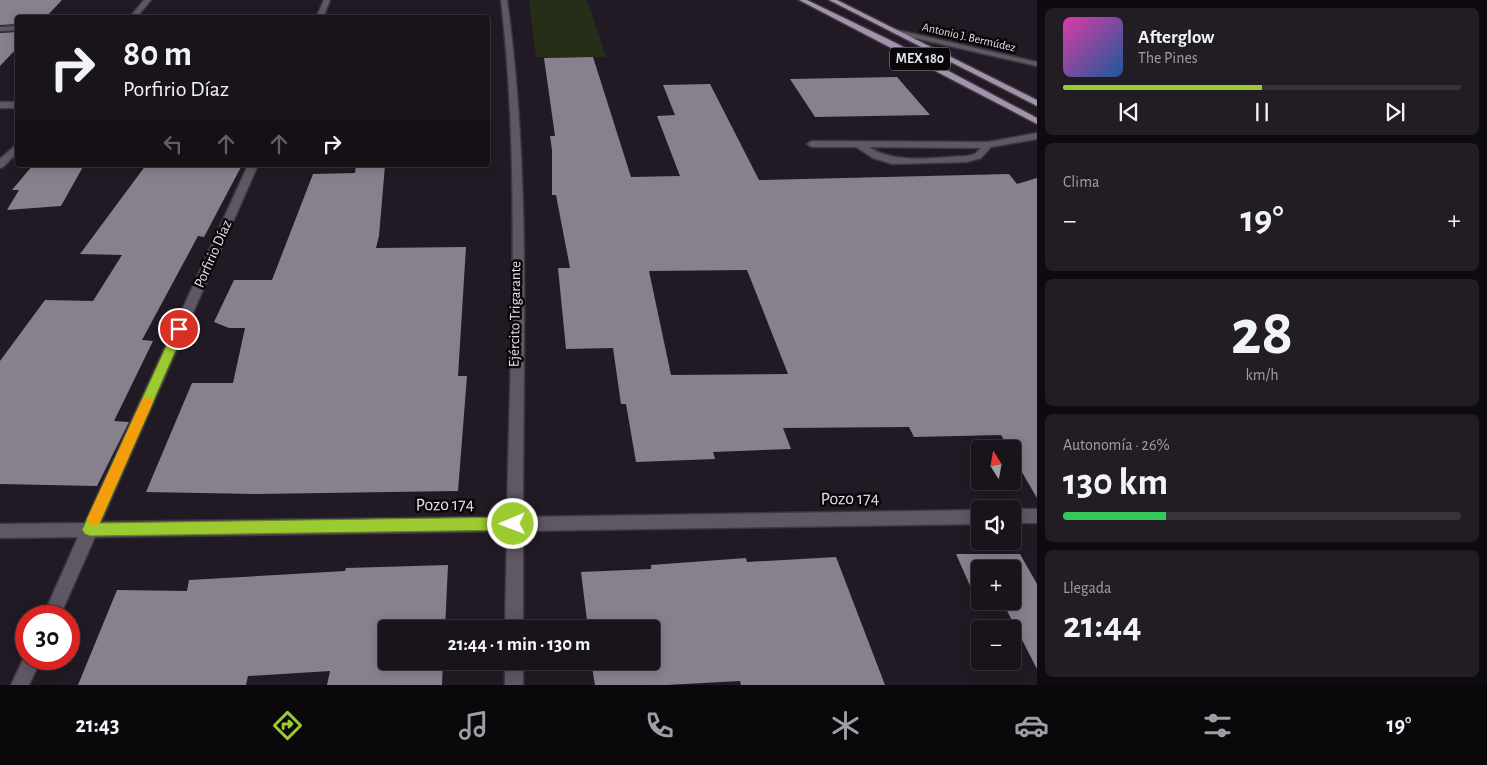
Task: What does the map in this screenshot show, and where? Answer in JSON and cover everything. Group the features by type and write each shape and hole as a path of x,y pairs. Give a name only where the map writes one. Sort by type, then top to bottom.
{"main road":[{"name":"MEX 180","path":"802,0 893,45 1037,121"},
{"name":"MEX 180","path":"832,0 1037,103"}],"street":[{"path":"135,15 148,0"},
{"path":"320,15 327,0"},
{"name":"Ejército Trigarante","path":"504,0 510,54 518,173 513,524 514,620"},
{"path":"0,29 15,28"},
{"name":"Antonio J. Bermúdez","path":"896,31 1037,64"},
{"path":"0,105 15,105"},
{"path":"812,144 988,145 1037,136"},
{"path":"858,144 876,156 892,161 967,159 978,156 988,145"},
{"path":"0,165 15,149"},
{"name":"Porfirio Díaz","path":"56,605 252,167"},
{"path":"1021,516 1037,516"},
{"name":"Pozo 174","path":"0,531 971,517"},
{"path":"20,685 27,670"},
{"path":"514,670 514,685"}],"green space":[{"path":"529,0 587,0 606,57 536,57"}],"building":[{"path":"0,0 62,0 48,15 15,15 15,24 0,25"},
{"path":"15,32 15,50 0,66 0,33"},
{"path":"593,57 631,177 680,176 657,116 675,115 663,85 710,84 759,180 1009,174 1017,184 1037,178 1037,498 1021,470 1021,440 1004,440 1001,435 914,437 909,427 783,428 791,449 713,452 715,459 636,462 626,404 621,404 613,348 566,349 558,268 570,268 556,195 552,195 552,150 550,136 555,136 544,58","holes":["747,270 788,374 671,375 649,271"]},
{"path":"897,77 930,115 815,117 790,79"},
{"path":"31,167 83,167 61,206 7,210 19,190 12,190"},
{"path":"145,167 241,167 204,237 198,236 142,340 153,341 114,421 129,422 97,486 0,484 0,361 45,300 93,301 122,255 80,254"},
{"path":"356,167 385,167 379,236 376,248 466,247 458,376 467,376 458,491 257,494 146,492 192,383 233,383 245,328 229,328 214,322 234,280 272,280 313,174 355,173"},
{"path":"956,554 1020,554 1037,584 1037,669 1021,638 1021,620 1012,620 1007,610 1021,610 1021,560 971,560 971,588"},
{"path":"836,557 885,685 741,685 740,681 666,685 595,685 592,670 660,670 660,620 587,620 581,572 651,569 651,565 746,558 747,562"},
{"path":"448,565 445,620 378,620 378,670 443,670 442,685 327,685 330,671 248,676 246,685 78,685 117,590 187,591 189,580 345,571 346,568"}],"slow traffic":[{"path":"94,519 147,402"}],"route":[{"path":"179,329 90,530 513,524"}]}
